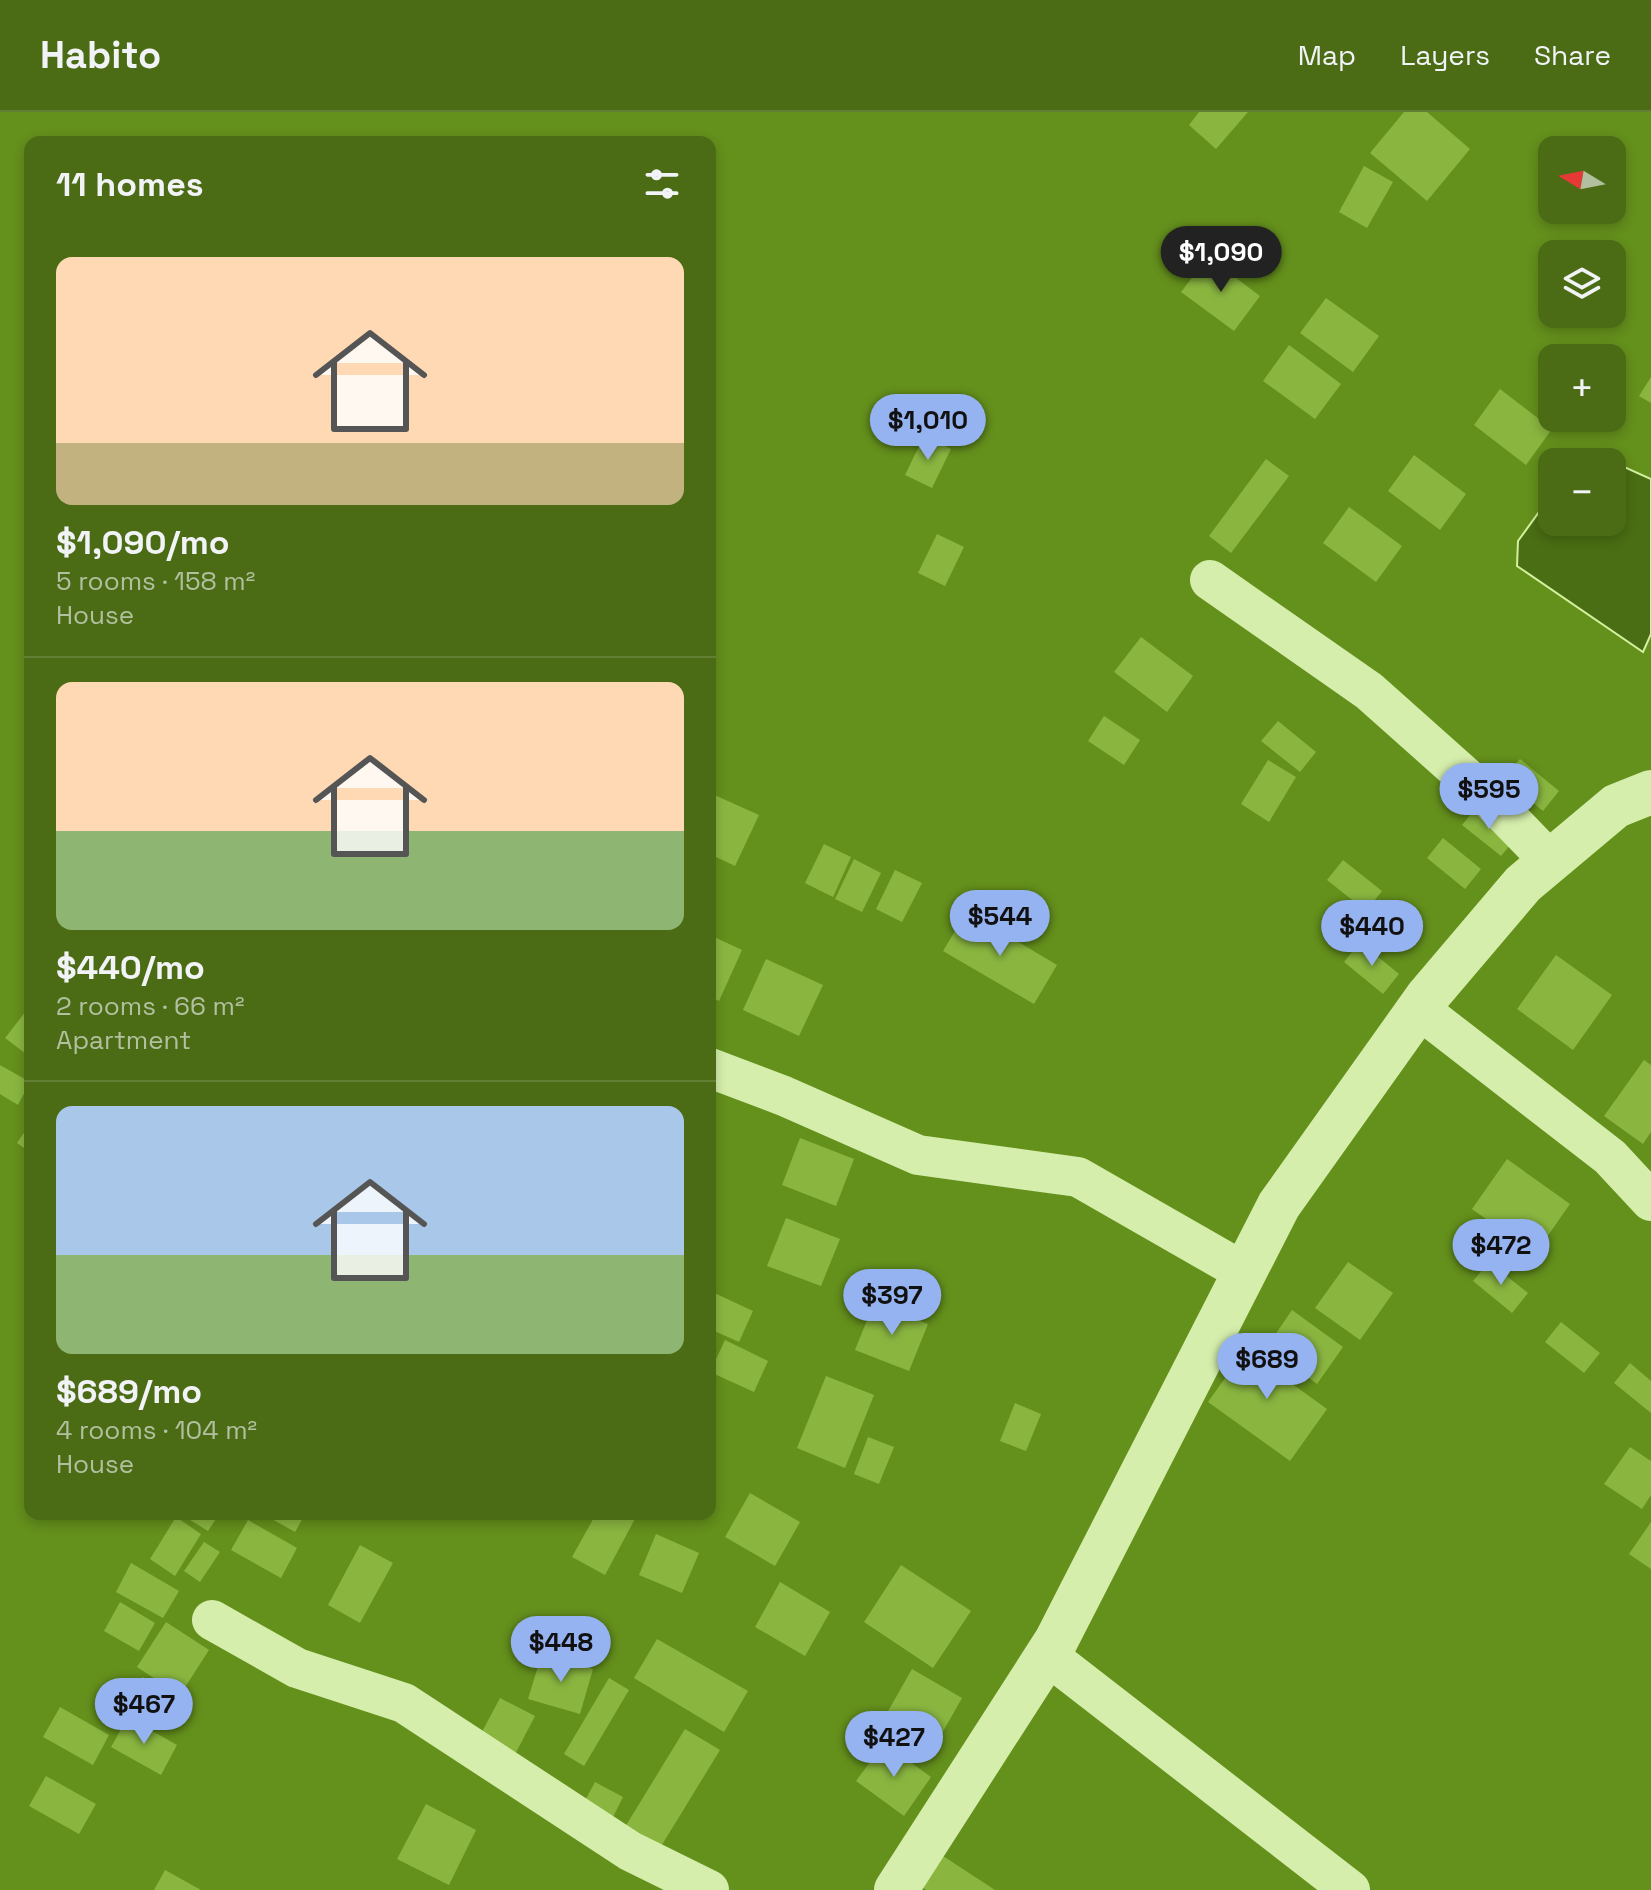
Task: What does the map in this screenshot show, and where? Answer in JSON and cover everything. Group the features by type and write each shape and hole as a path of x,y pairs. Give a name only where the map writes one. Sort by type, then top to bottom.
{"street":[{"path":"1210,580 1369,691 1488,797 1550,861"},
{"path":"896,1890 1047,1655 1279,1205 1419,1009 1523,884 1616,806 1651,792"},
{"path":"1419,1009 1610,1157 1651,1201"},
{"path":"716,1070 784,1096 918,1155 1078,1177 1244,1272"},
{"path":"212,1620 297,1668 404,1703 630,1851 709,1890"},
{"path":"1047,1655 1350,1890"}],"shaded area":[{"path":"1626,468 1651,479 1651,634 1643,652 1517,566 1518,541 1538,513 1538,536 1626,536"}],"building":[{"path":"1199,112 1248,112 1216,149 1189,125"},
{"path":"1404,112 1427,112 1470,149 1427,201 1370,153"},
{"path":"1364,166 1393,182 1367,228 1339,212"},
{"path":"1208,257 1260,296 1234,331 1181,292"},
{"path":"1326,298 1379,336 1353,372 1300,333"},
{"path":"1289,345 1341,384 1315,419 1263,381"},
{"path":"1651,377 1651,403 1639,396"},
{"path":"1500,389 1538,418 1538,432 1550,432 1526,465 1474,425"},
{"path":"924,436 951,449 932,488 905,475"},
{"path":"1414,455 1466,494 1440,530 1388,491"},
{"path":"1266,459 1289,476 1231,553 1209,536"},
{"path":"1349,507 1402,546 1376,582 1323,543"},
{"path":"937,534 964,547 945,586 918,573"},
{"path":"1141,637 1193,676 1167,712 1114,672"},
{"path":"1104,716 1140,740 1124,765 1088,741"},
{"path":"1278,721 1316,752 1300,772 1261,741"},
{"path":"1520,759 1559,791 1543,811 1504,779"},
{"path":"1268,760 1296,777 1269,822 1241,804"},
{"path":"716,796 759,815 735,866 716,857"},
{"path":"1478,805 1517,837 1501,856 1462,825"},
{"path":"1443,838 1481,869 1465,889 1427,858"},
{"path":"824,844 851,857 833,897 805,883"},
{"path":"854,859 881,873 862,912 835,899"},
{"path":"1343,860 1382,891 1366,911 1327,880"},
{"path":"895,870 922,883 902,922 876,909"},
{"path":"967,911 1057,965 1034,1004 943,951"},
{"path":"716,938 742,950 719,1001 716,1000"},
{"path":"1360,942 1399,974 1383,994 1344,962"},
{"path":"1556,955 1612,995 1573,1050 1517,1009"},
{"path":"766,959 823,985 799,1036 743,1010"},
{"path":"24,1014 24,1052 5,1038"},
{"path":"1644,1060 1651,1065 1651,1132 1643,1144 1604,1116"},
{"path":"0,1065 24,1079 24,1094 18,1105 0,1094"},
{"path":"24,1133 24,1148 17,1143"},
{"path":"800,1138 854,1159 836,1206 782,1185"},
{"path":"1507,1159 1570,1204 1535,1254 1472,1209"},
{"path":"786,1218 840,1239 821,1286 767,1266"},
{"path":"1348,1262 1393,1293 1360,1340 1315,1308"},
{"path":"1489,1262 1528,1293 1512,1313 1473,1281"},
{"path":"716,1294 753,1311 739,1342 716,1332"},
{"path":"874,1303 928,1324 909,1371 855,1350"},
{"path":"1292,1310 1343,1347 1317,1384 1288,1362 1295,1353 1273,1338"},
{"path":"1561,1322 1600,1353 1584,1373 1545,1342"},
{"path":"1255,1336 1283,1356 1273,1370 1327,1409 1290,1461 1208,1402"},
{"path":"725,1340 768,1361 754,1392 716,1375 716,1359"},
{"path":"1630,1363 1651,1381 1651,1413 1614,1383"},
{"path":"826,1376 874,1395 845,1468 797,1448"},
{"path":"1015,1403 1041,1414 1026,1451 1000,1441"},
{"path":"868,1437 894,1447 879,1484 854,1474"},
{"path":"1630,1447 1651,1461 1651,1495 1642,1509 1604,1484"},
{"path":"750,1493 800,1522 775,1566 725,1537"},
{"path":"174,1520 180,1520 201,1534 175,1576 150,1559"},
{"path":"190,1520 215,1520 208,1531"},
{"path":"248,1520 297,1548 281,1578 231,1550"},
{"path":"274,1520 302,1520 295,1532"},
{"path":"593,1520 634,1520 605,1575 572,1557"},
{"path":"1651,1522 1651,1569 1629,1554"},
{"path":"656,1534 699,1553 682,1593 639,1575"},
{"path":"204,1542 220,1552 200,1582 184,1571"},
{"path":"360,1545 393,1563 360,1623 328,1605"},
{"path":"131,1563 179,1591 163,1618 116,1592"},
{"path":"901,1565 971,1611 933,1668 864,1622"},
{"path":"780,1582 830,1612 805,1656 755,1627"},
{"path":"120,1602 155,1623 139,1651 104,1631"},
{"path":"166,1622 209,1650 180,1695 137,1667"},
{"path":"657,1639 748,1691 724,1732 634,1678"},
{"path":"542,1653 593,1669 580,1714 528,1699"},
{"path":"912,1669 962,1698 937,1742 887,1713"},
{"path":"143,1677 175,1702 158,1725 125,1700"},
{"path":"609,1678 629,1690 584,1766 564,1754"},
{"path":"500,1698 535,1716 510,1764 475,1745"},
{"path":"60,1707 109,1735 93,1765 43,1737"},
{"path":"128,1717 177,1745 161,1775 111,1747"},
{"path":"685,1729 720,1750 657,1853 622,1832"},
{"path":"884,1743 931,1777 904,1816 856,1781"},
{"path":"46,1776 96,1804 79,1834 29,1806"},
{"path":"595,1782 623,1797 609,1825 580,1810"},
{"path":"426,1804 476,1830 449,1885 397,1859"},
{"path":"940,1854 995,1890 926,1890 919,1885"},
{"path":"165,1870 201,1890 154,1890"}]}
